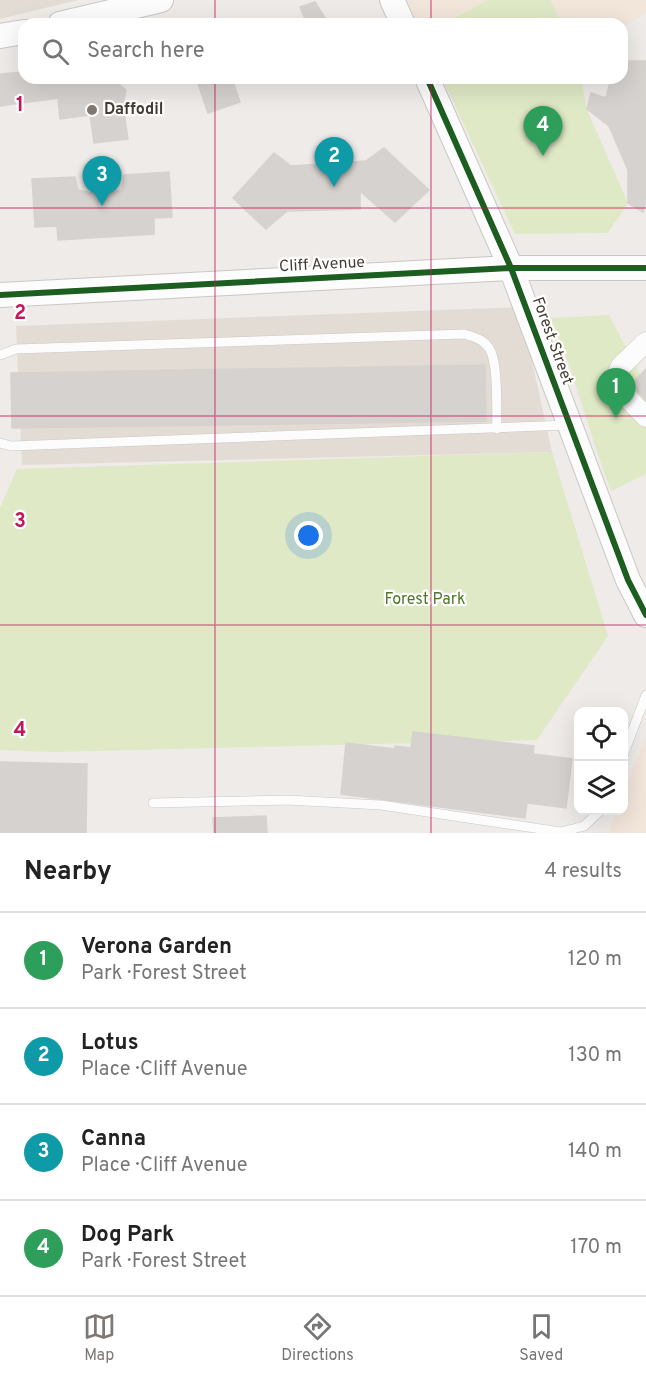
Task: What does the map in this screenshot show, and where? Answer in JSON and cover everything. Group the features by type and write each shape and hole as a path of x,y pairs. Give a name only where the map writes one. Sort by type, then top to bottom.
{"street":[{"path":"85,18 161,0"},
{"path":"392,0 400,18"},
{"path":"0,36 18,33"},
{"name":"Forest Street","path":"430,84 511,268 628,580 646,615"},
{"name":"Cliff Avenue","path":"0,296 511,268 646,268"},
{"path":"646,342 621,366 613,383 646,417"}],"lane":[{"path":"0,355 16,349 464,334 479,339 489,349 493,360 497,429"},
{"path":"0,443 11,447 568,425"},
{"path":"628,742 646,694"},
{"path":"153,803 287,800 381,805 561,832 584,826 596,815"}],"shaded area":[{"path":"0,0 78,0 0,19"},
{"path":"407,0 488,0 454,18 414,18"},
{"path":"550,0 646,0 646,13 628,24 628,18 559,18"},
{"path":"520,307 552,452 22,465 16,326"},
{"path":"646,736 646,833 609,833 615,815 628,815 628,782"}],"green space":[{"path":"488,0 550,0 559,18 454,18"},
{"path":"445,84 582,84 587,110 628,203 608,233 515,234"},
{"path":"609,315 646,386 646,474 611,491 551,318"},
{"name":"Forest Park","path":"552,452 608,636 537,740 53,752 0,750 0,508 17,469"}],"building":[{"path":"315,2 325,18 305,18 300,7"},
{"path":"628,61 646,61 646,200 643,212 628,203 628,170 609,126 587,109 591,93 606,98 610,84 628,84"},
{"name":"Daffodil","path":"18,72 18,84 118,84 126,90 123,105 128,139 94,143 90,115 60,119 58,98 0,106 0,74"},
{"path":"198,84 234,84 240,102 208,113"},
{"path":"384,148 429,190 395,222 360,191 360,209 287,211 266,229 233,198 274,153 291,166 366,161"},
{"path":"169,172 172,217 154,218 154,234 58,240 57,226 35,227 32,179 75,177 78,190 101,195 122,190 124,175"},
{"path":"485,365 486,421 12,428 11,373"},
{"path":"646,369 646,400 631,384"},
{"path":"413,732 534,746 533,754 572,759 566,808 527,803 525,818 341,794 346,743 395,749 395,746 411,748"},
{"path":"0,762 87,764 86,833 0,833"},
{"path":"266,816 267,833 214,833 213,818"}],"cycle path":[{"path":"430,84 511,268 628,580 646,615"},
{"path":"0,295 511,268 646,268"}],"place":[{"name":"Daffodil","path":"92,110"},
{"name":"Dog Park","path":"543,156"},
{"name":"Lotus","path":"334,187"},
{"name":"Canna","path":"102,206"},
{"name":"Verona Garden","path":"616,418"}]}
